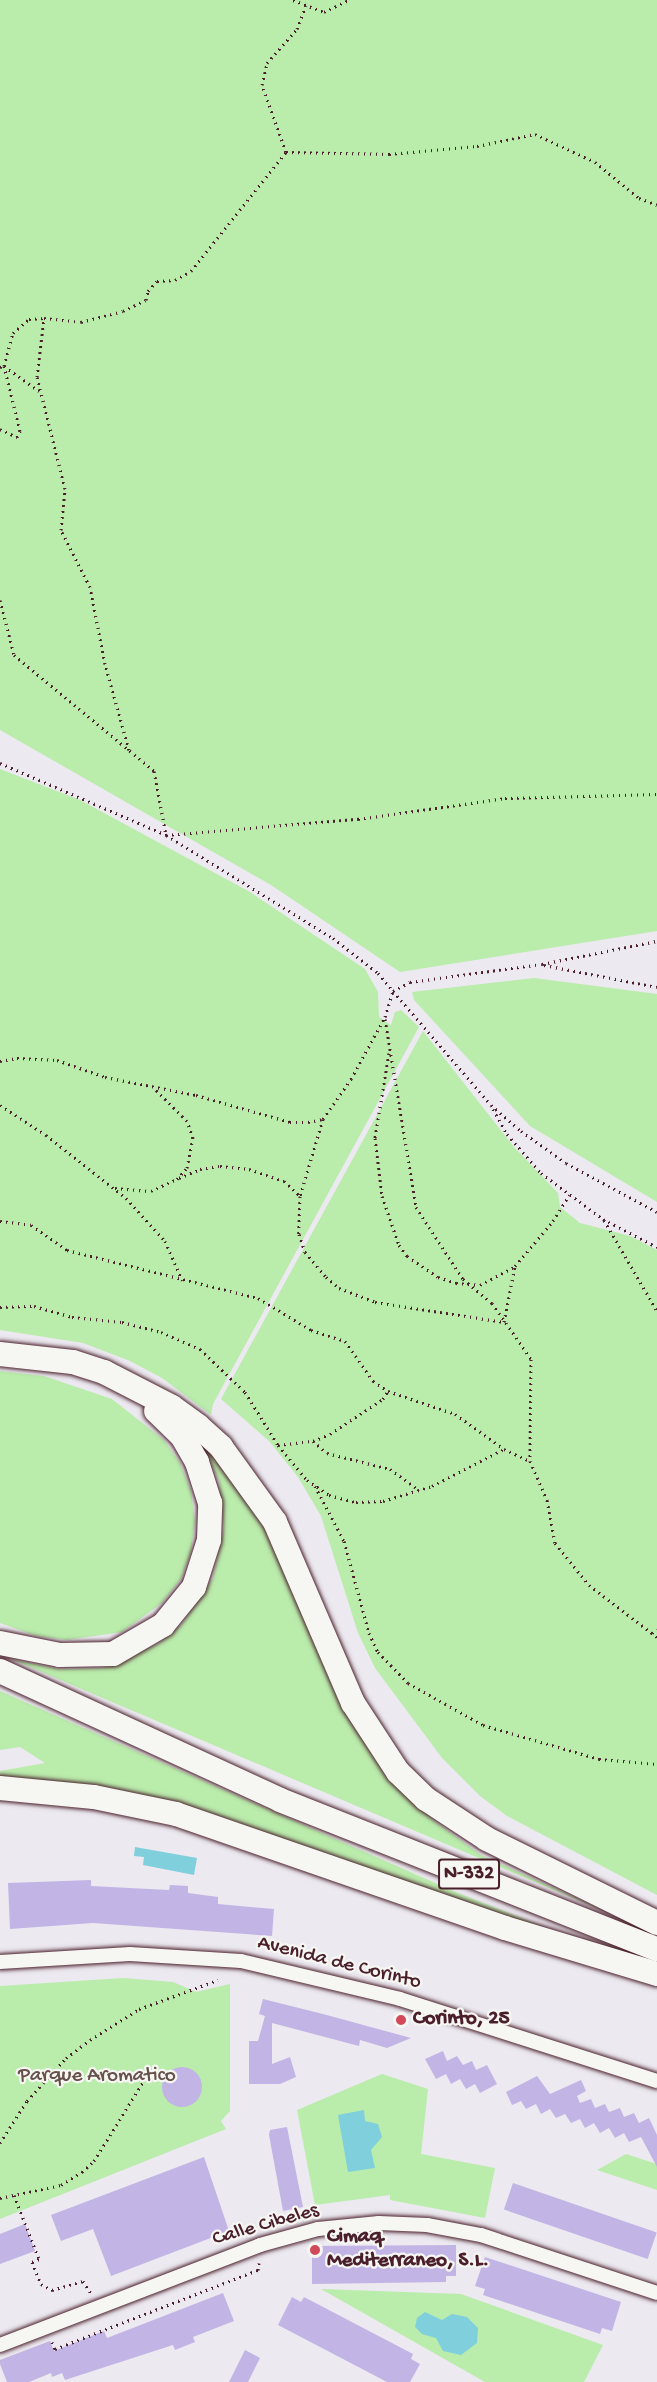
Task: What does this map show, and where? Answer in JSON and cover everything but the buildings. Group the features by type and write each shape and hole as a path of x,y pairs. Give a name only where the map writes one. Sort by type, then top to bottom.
{"highway":[{"path":"0,1354 74,1362 104,1372 172,1407 198,1426 221,1447 252,1487 293,1560 353,1703 398,1772 426,1800 487,1839 657,1923"},
{"path":"0,1643 60,1655 113,1654 163,1625 194,1587 211,1524 210,1503 197,1462 174,1428 104,1372"},
{"name":"N-332","path":"0,1671 280,1800 657,1949"},
{"name":"N-332","path":"0,1788 94,1797 176,1814 417,1898 657,1974"}],"street":[{"name":"Avenida de Corinto","path":"0,1962 130,1954 241,1961 399,1999 657,2081"},
{"name":"Calle Cibeles","path":"0,2345 260,2245 318,2229 379,2223 427,2225 481,2235 657,2293"}],"path":[{"path":"293,0 324,12 349,0"},
{"path":"286,152 262,85 267,63 297,29 306,6"},
{"path":"286,152 389,154 477,146 535,134 595,162 639,198 657,205"},
{"path":"0,429 16,437 20,431 2,367 20,324 45,318 81,322 123,311 146,300 148,291 158,281 175,280 191,271 286,152"},
{"path":"45,318 37,377 65,489 61,530 90,588 105,664 129,750"},
{"path":"2,367 40,392"},
{"path":"0,600 14,655 154,771 166,835"},
{"path":"0,763 166,835 333,938 378,973 490,1105 526,1156 569,1195 603,1219 657,1247"},
{"path":"166,835 358,819 505,798 657,795"},
{"path":"504,1322 375,1302 339,1288 305,1252 298,1225 300,1196 323,1119 368,1052 385,1017 393,991 410,982 542,964 657,941"},
{"path":"542,964 657,987"},
{"path":"385,1017 416,1207 433,1237 472,1286 492,1303 526,1350 534,1371 530,1461 547,1500 553,1536 563,1557 614,1606 657,1637"},
{"path":"389,1049 375,1138 382,1196 392,1232 407,1256 438,1277 472,1286 515,1266 553,1221 569,1195"},
{"path":"0,1061 17,1058 57,1060 105,1077 290,1122 323,1119"},
{"path":"152,1087 176,1106 193,1138 187,1168 177,1179"},
{"path":"0,1105 114,1188 153,1224 176,1260 183,1280"},
{"path":"490,1105 566,1163 657,1212"},
{"path":"114,1188 151,1191 177,1179 220,1166 249,1169 284,1181 300,1196"},
{"path":"603,1219 657,1311"},
{"path":"0,1221 31,1225 67,1251 258,1298 311,1330 345,1341 373,1381 388,1391 455,1414 504,1449 530,1461"},
{"path":"504,1322 515,1266"},
{"path":"0,1307 34,1306 72,1317 122,1322 182,1340 200,1349 245,1392 278,1445 314,1485 344,1541 369,1633 378,1652 408,1683 483,1725 599,1759 657,1764"},
{"path":"278,1445 314,1442 383,1400 388,1391"},
{"path":"314,1442 334,1455 390,1469 419,1490"},
{"path":"314,1485 329,1495 356,1502 383,1501 419,1490 504,1449"},
{"path":"652,1633 657,1629"},
{"path":"0,2143 27,2101 66,2058 90,2040 139,2010 218,1980"},
{"path":"0,2198 61,2185 82,2172 94,2161 143,2082"},
{"path":"15,2195 39,2259 32,2262 41,2284 52,2290 83,2281 94,2298"},
{"path":"50,2335 55,2349 258,2270 257,2257"}],"green space":[{"path":"0,0 657,0 657,931 400,972 271,885 0,730"},
{"path":"0,769 80,800 250,892 365,969 378,992 379,1017 391,1025 395,1012 401,1010 419,1027 213,1404 211,1415 162,1378 130,1361 83,1343 0,1330"},
{"path":"534,978 657,994 657,1202 530,1126 414,1000 412,992"},
{"path":"423,1031 514,1147 558,1193 560,1207 580,1223 630,1236 657,1250 657,1895 507,1816 480,1796 442,1758 375,1668 358,1633 321,1516 298,1477 269,1441 221,1399"},
{"path":"0,1371 44,1376 112,1399 164,1440 180,1463 191,1491 195,1521 191,1552 181,1579 162,1603 122,1632 67,1640 36,1636 0,1623"},
{"path":"203,1445 217,1458 265,1526 395,1783 433,1820 481,1855 627,1921 11,1659 59,1669 102,1668 158,1644 182,1624 213,1578 224,1528 219,1481"},
{"path":"0,1691 458,1893 578,1940 286,1841 0,1779 0,1771 45,1763 20,1747 0,1750"},
{"name":"Parque Aromatico","path":"123,1978 173,1982 196,1992 230,1984 230,2111 221,2121 226,2129 0,2219 0,1986"},
{"path":"382,2074 428,2089 421,2154 495,2168 485,2218 390,2200 390,2195 315,2205 297,2110"},
{"path":"626,2154 657,2164 657,2190 597,2170"},
{"path":"321,2289 461,2294 603,2345 584,2382 485,2382"}],"water":[{"path":"135,1847 197,1858 194,1875 143,1865 144,1857 134,1856"},
{"path":"364,2110 365,2121 378,2124 382,2137 371,2150 375,2168 348,2172 338,2115"},
{"path":"425,2312 442,2320 452,2314 467,2317 478,2328 477,2343 461,2355 443,2351 436,2338 422,2334 415,2327 417,2318"}],"place":[{"name":"Corinto, 25","path":"401,2020"},
{"name":"Cimaq Mediterraneo, S.L.","path":"315,2250"}]}
